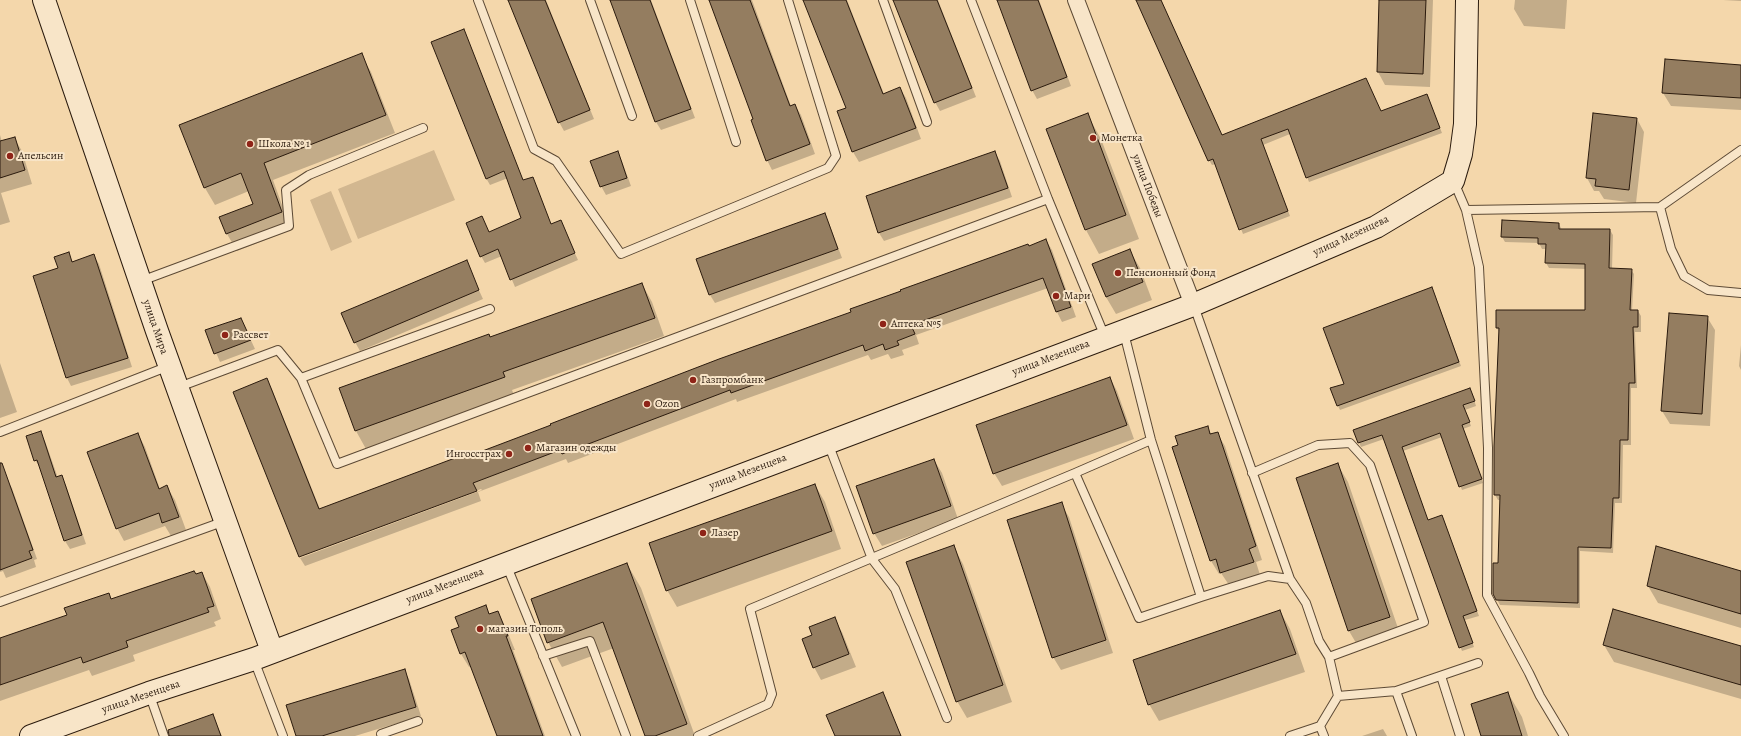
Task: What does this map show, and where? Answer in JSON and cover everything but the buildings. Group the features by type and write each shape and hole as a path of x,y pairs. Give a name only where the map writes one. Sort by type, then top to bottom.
{"main road":[{"name":"улица Мира","path":"44,0 140,282 225,521 263,655"},
{"path":"1453,181 1461,154 1465,124 1467,0"},
{"name":"улица Мезенцева","path":"31,736 58,732 149,693 263,655 827,442 1193,306 1376,227 1453,181"}],"street":[{"name":"улица Победы","path":"1076,0 1193,306"}],"lane":[{"path":"478,0 534,149 556,161 621,254 828,168 836,156 788,0"},
{"path":"590,0 632,116"},
{"path":"690,0 736,142"},
{"path":"883,0 927,122"},
{"path":"970,0 1048,200 1114,335 1151,440 1201,597"},
{"path":"140,282 289,226 286,190 309,175 423,128"},
{"path":"1466,210 1660,207 1741,150"},
{"path":"1453,181 1466,210 1479,267 1488,448 1487,594 1540,696 1564,736"},
{"path":"177,388 278,350 301,378 337,464 1048,200"},
{"path":"1660,207 1671,248 1684,276 1708,290 1741,293"},
{"path":"1193,306 1290,579 1306,603 1319,641 1329,657 1338,696 1320,726 1290,736"},
{"path":"301,378 490,309"},
{"path":"0,432 170,366"},
{"path":"698,736 768,704 772,694 750,609 872,559 1151,440"},
{"path":"827,442 872,559 894,589 947,718"},
{"path":"1252,473 1318,445 1350,444 1370,465 1424,622 1329,657"},
{"path":"1075,473 1139,618 1268,576 1290,579"},
{"path":"0,602 225,521"},
{"path":"506,563 576,736"},
{"path":"543,656 590,641 626,736"},
{"path":"263,655 282,736"},
{"path":"1338,696 1396,691 1478,663"},
{"path":"1441,676 1460,736"},
{"path":"1396,691 1412,736"},
{"path":"149,693 164,736"},
{"path":"379,735 418,721"},
{"path":"1320,726 1324,736"}],"shaded area":[{"path":"434,150 455,200 358,239 338,189"},
{"path":"331,191 352,242 331,251 310,200"}],"place":[{"name":"Монетка","path":"1093,138"},
{"name":"Школа № 1","path":"250,144"},
{"name":"Апельсин","path":"10,156"},
{"name":"Пенсионный Фонд","path":"1118,273"},
{"name":"Мари","path":"1056,296"},
{"name":"Аптека №5","path":"883,324"},
{"name":"Рассвет","path":"225,335"},
{"name":"Газпромбанк","path":"693,380"},
{"name":"Ozon","path":"647,404"},
{"name":"Магазин одежды","path":"528,448"},
{"name":"Ингосстрах","path":"509,454"},
{"name":"Лазер","path":"703,533"},
{"name":"магазин Тополь","path":"480,629"}]}
